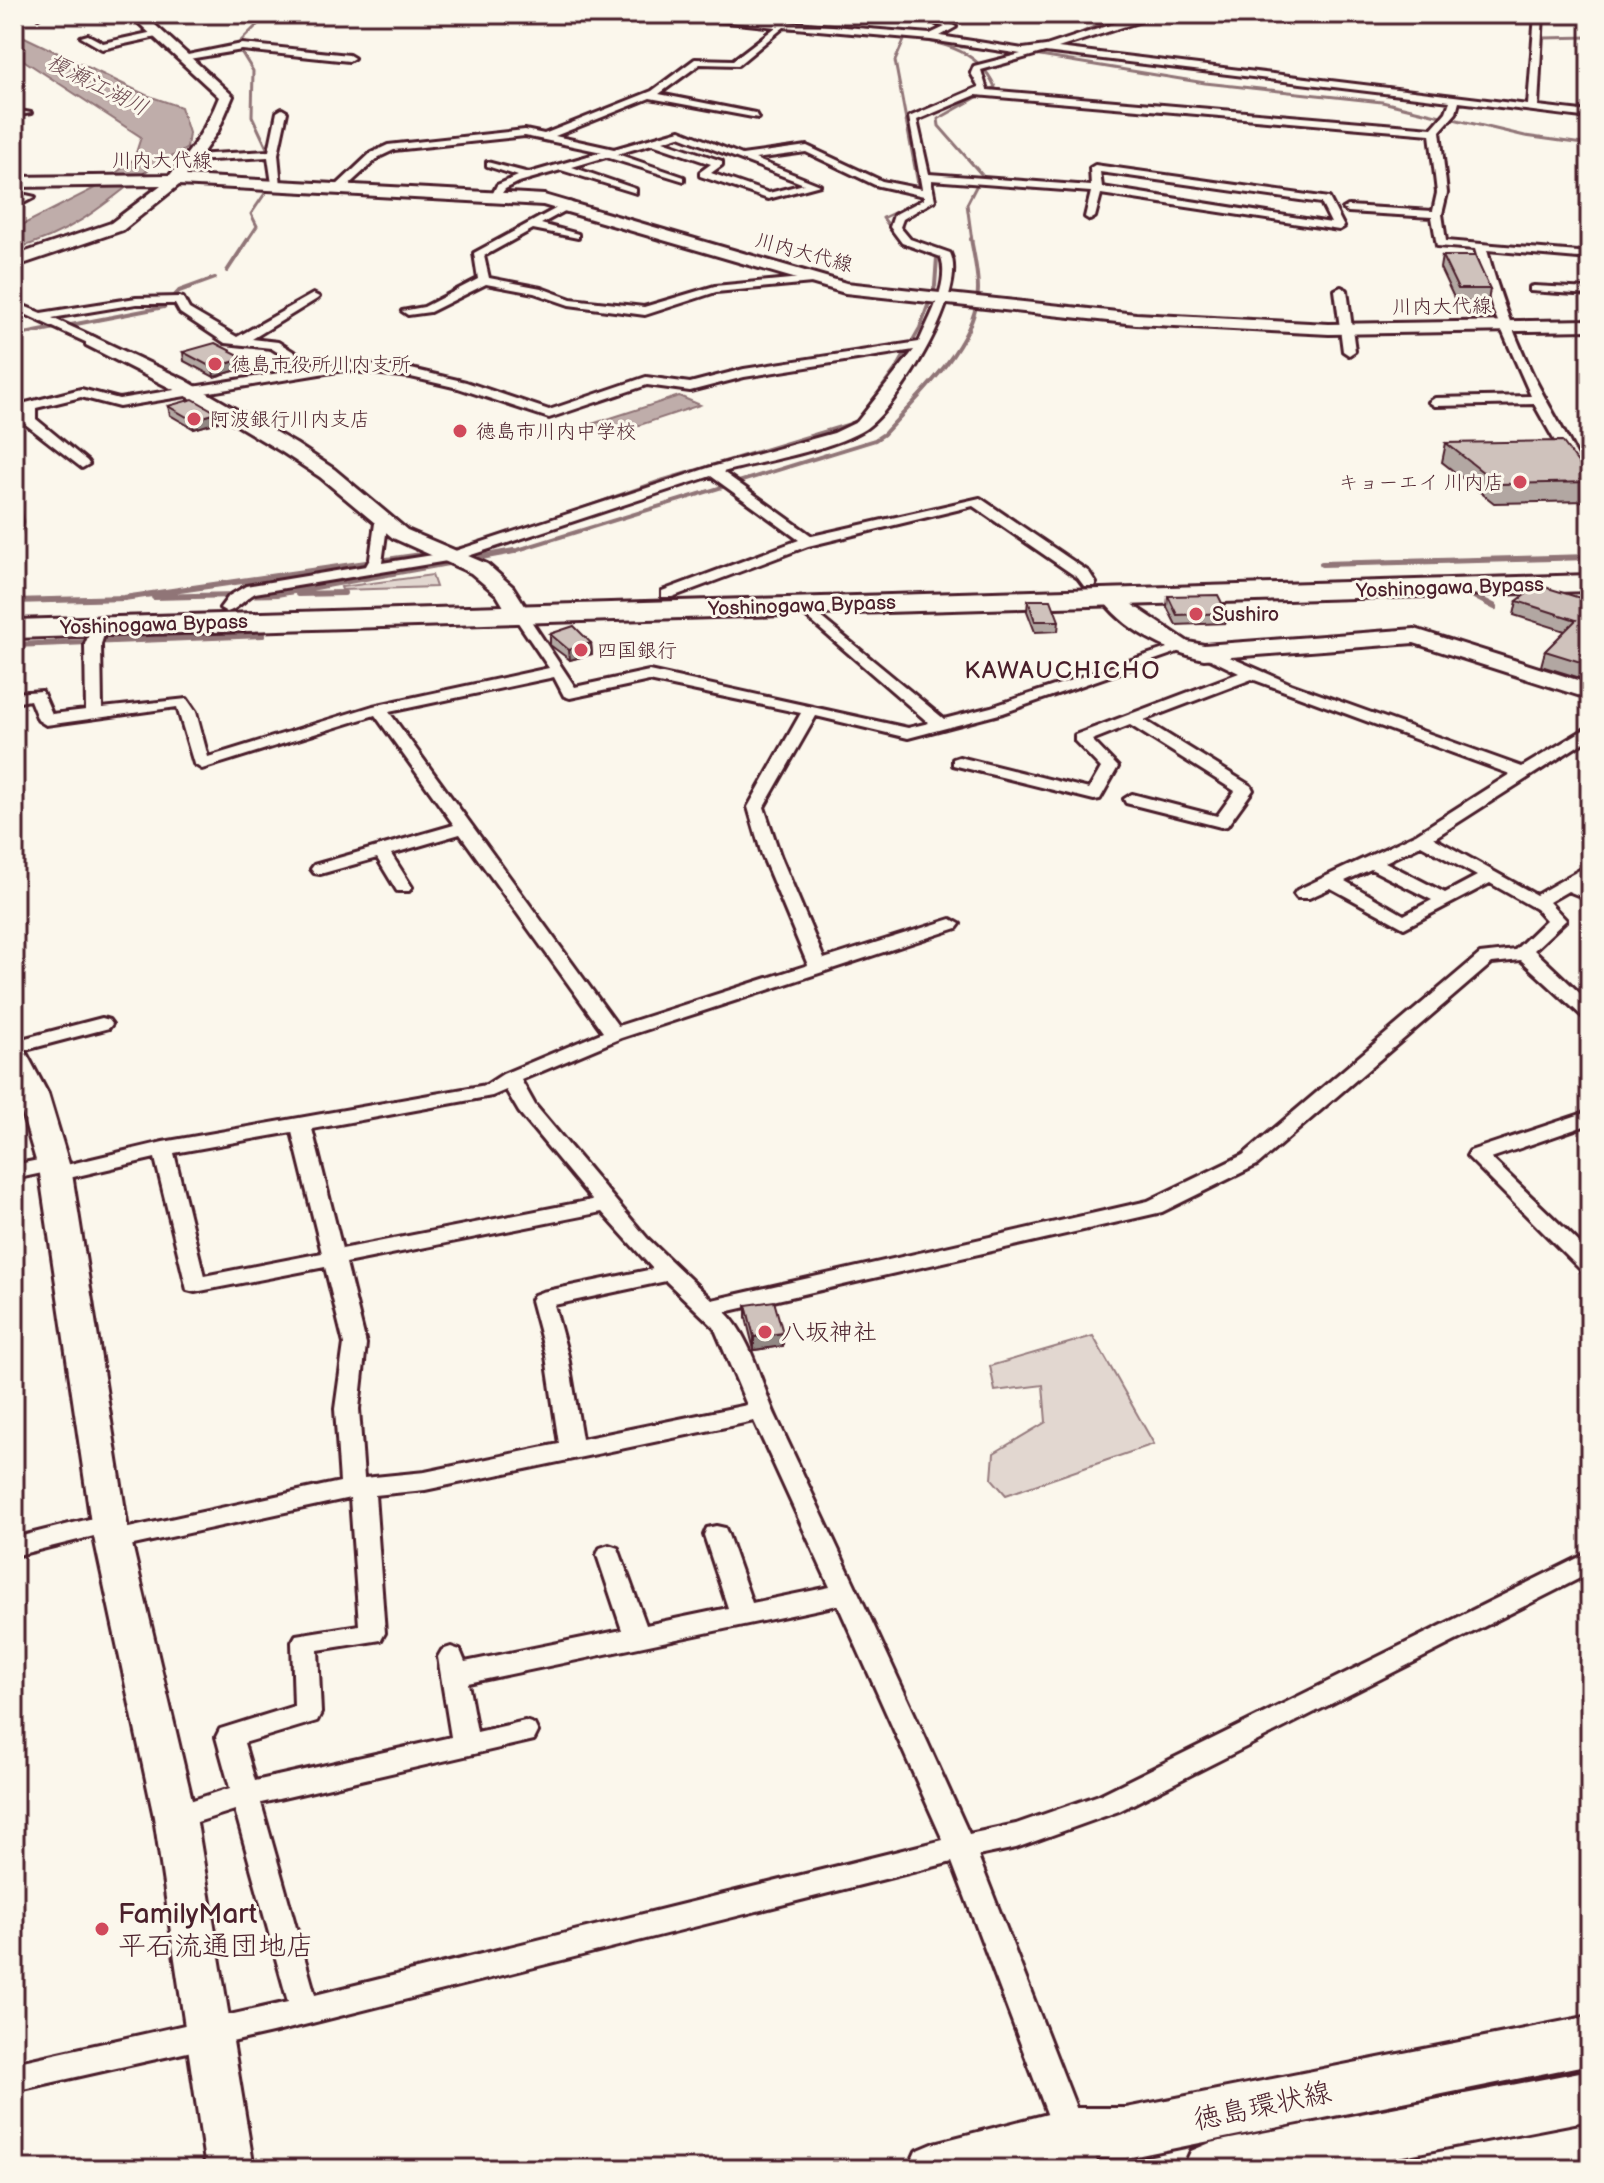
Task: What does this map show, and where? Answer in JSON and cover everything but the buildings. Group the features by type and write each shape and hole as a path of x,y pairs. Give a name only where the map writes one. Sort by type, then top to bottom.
{"highway":[{"name":"Yoshinogawa Bypass","path":"14,614 236,599 515,606 801,605 1590,568"},
{"name":"Yoshinogawa Bypass","path":"14,629 95,636 667,594 1590,583"}],"main road":[{"path":"14,265 130,219 175,180 221,113 226,96 135,14"},
{"name":"川内大代線","path":"14,182 175,180 495,195 568,205 812,280 872,292 977,300 1136,319 1346,329 1590,325"},
{"path":"92,341 189,391 317,465 401,535 455,557 495,578 515,606"},
{"path":"1100,589 1117,605 1181,648 1209,653 1415,636 1590,692"},
{"path":"14,1055 33,1094 54,1169 112,1532 175,1817 230,2169"},
{"name":"徳島環状線","path":"935,2169 1077,2151 1126,2133 1590,2040"},
{"name":"徳島環状線","path":"1210,2169 1590,2095"}],"street":[{"path":"655,14 931,37 1029,53"},
{"path":"931,37 952,27 939,22 959,14"},
{"path":"984,93 976,73 983,66 1143,17 1226,14"},
{"path":"1533,108 1539,14"},
{"path":"546,136 659,91 698,61 735,63 774,24"},
{"path":"85,37 102,46 163,39"},
{"path":"97,57 163,39"},
{"path":"183,57 237,47 349,58"},
{"path":"1045,49 1590,115"},
{"path":"236,599 373,564 455,557 713,471 839,436 862,425 917,345 949,264 946,255 906,241 895,227 898,217 927,204 923,193 927,177 912,119 984,93 1435,131"},
{"path":"648,95 755,116"},
{"path":"1455,101 1451,113 1435,131 1442,193 1437,214 1441,244 1590,256"},
{"path":"277,184 273,154 282,112"},
{"path":"14,113 26,113"},
{"path":"340,187 375,155 392,147 525,133 611,153 680,179"},
{"path":"495,195 501,187 528,176 680,133 739,157 815,185 768,196 704,174 718,163 739,157 801,147 814,141"},
{"path":"653,141 718,163"},
{"path":"801,147 879,183 923,193"},
{"path":"191,158 273,154"},
{"path":"491,164 528,176"},
{"path":"562,167 632,191"},
{"path":"927,177 1097,190 1339,227 1325,200 1095,168 1097,190 1090,217"},
{"path":"14,205 30,197"},
{"path":"484,280 478,255 568,205"},
{"path":"1348,209 1437,214"},
{"path":"531,225 574,236"},
{"path":"1480,246 1491,293 1559,440 1590,491"},
{"path":"408,311 426,310 484,280 537,290 569,302 645,311 715,289 812,280"},
{"path":"1534,289 1590,292"},
{"path":"1341,290 1349,351"},
{"path":"238,342 313,297"},
{"path":"39,317 179,300 184,311 238,342 274,345 313,369"},
{"path":"14,305 92,341"},
{"path":"14,410 81,393 119,403 313,369 355,366 411,373 462,385 549,414 646,381 690,387 744,373 917,345"},
{"path":"1435,402 1541,400"},
{"path":"30,405 29,420 82,464"},
{"path":"713,471 811,542"},
{"path":"667,594 811,542 975,501 1100,589"},
{"path":"373,564 381,519"},
{"path":"801,605 943,726"},
{"path":"515,606 559,671 570,693 649,676 908,733 943,726 1181,648"},
{"path":"94,712 95,636"},
{"path":"1209,653 1251,674 1477,753 1524,774"},
{"path":"14,698 36,694 46,720 181,702 188,712 202,764 379,709 559,671"},
{"path":"959,762 1094,795 1110,767 1081,738 1251,674"},
{"path":"379,709 614,1034"},
{"path":"811,710 756,807 771,855 817,965"},
{"path":"1131,719 1245,790 1221,822 1132,799"},
{"path":"1303,894 1422,838 1590,731"},
{"path":"320,869 465,827"},
{"path":"1422,838 1537,902 1557,920 1524,949 1590,1013"},
{"path":"381,851 403,887"},
{"path":"1371,862 1445,900"},
{"path":"1537,902 1590,869"},
{"path":"1332,881 1404,923 1490,876"},
{"path":"1567,883 1590,895"},
{"path":"14,1172 54,1169 492,1090 510,1078 614,1034 817,965 951,924"},
{"path":"705,1309 1154,1207 1250,1160 1487,958 1527,954"},
{"path":"14,1047 102,1024"},
{"path":"510,1078 526,1108 668,1273 732,1338 760,1411 848,1593 961,1848 1077,2151"},
{"path":"1590,1117 1477,1156 1590,1266"},
{"path":"301,1126 355,1344 347,1409 372,1633 305,1642 308,1713 229,1737 305,2011"},
{"path":"163,1149 195,1285 336,1260 608,1204"},
{"path":"572,1451 557,1356 542,1300 668,1273"},
{"path":"14,1547 357,1489 425,1481 760,1411"},
{"path":"716,1535 743,1615"},
{"path":"609,1555 637,1637"},
{"path":"14,2077 305,2011 780,1888 1016,1836 1109,1803 1587,1569"},
{"path":"466,1745 453,1666 637,1637 848,1593"},
{"path":"175,1817 245,1795 525,1732"}],"shaded area":[{"path":"432,575 436,587 342,590 341,587"},
{"path":"1093,1336 1154,1444 1006,1495 992,1479 994,1453 1046,1422 1043,1385 995,1391 990,1366"}],"water":[{"name":"榎瀬江湖川","path":"14,32 146,95 181,107 189,133 187,148 153,166 86,217 53,236 14,249 14,229 99,186 134,159 141,137 14,54"},
{"path":"679,396 700,405 613,434 592,424"}],"waterway":[{"path":"267,148 252,116 253,71 237,45 258,24 276,14"},
{"path":"754,14 773,28"},
{"path":"1074,36 1100,24 1104,14"},
{"path":"740,55 773,28"},
{"path":"773,28 827,31"},
{"path":"891,36 937,43 965,54 977,62 995,87 938,119 939,126 982,175 967,204 972,241"},
{"path":"1544,38 1590,37"},
{"path":"900,239 883,218 921,200 895,61 905,38"},
{"path":"961,47 1000,50"},
{"path":"1028,54 1205,83 1382,102 1525,136 1590,145"},
{"path":"590,116 642,95"},
{"path":"247,241 257,226 251,214 270,186"},
{"path":"227,271 248,239"},
{"path":"573,512 661,481 857,422 899,365 920,328 935,286 937,257 900,239"},
{"path":"508,553 875,440 884,434 944,368 968,329 978,289 971,239"},
{"path":"14,336 164,307 179,291 215,278"},
{"path":"447,551 478,544"},
{"path":"277,594 514,551"},
{"path":"124,598 435,553"},
{"path":"1322,564 1590,557"},
{"path":"298,594 344,593"},
{"path":"154,597 278,594"},
{"path":"1474,596 1495,607"},
{"path":"14,601 126,598"},
{"path":"14,645 263,635"}],"place":[{"name":"徳島市役所川内支所","path":"215,364"},
{"name":"阿波銀行川内支店","path":"194,419"},
{"name":"徳島市川内中学校","path":"460,431"},
{"name":"キョーエイ 川内店","path":"1520,482"},
{"name":"Sushiro","path":"1196,614"},
{"name":"四国銀行","path":"581,650"},
{"name":"八坂神社","path":"765,1332"},
{"name":"FamilyMart 平石流通団地店","path":"102,1929"}],"district":[{"name":"KAWAUCHICHO","path":"1063,670"}]}
